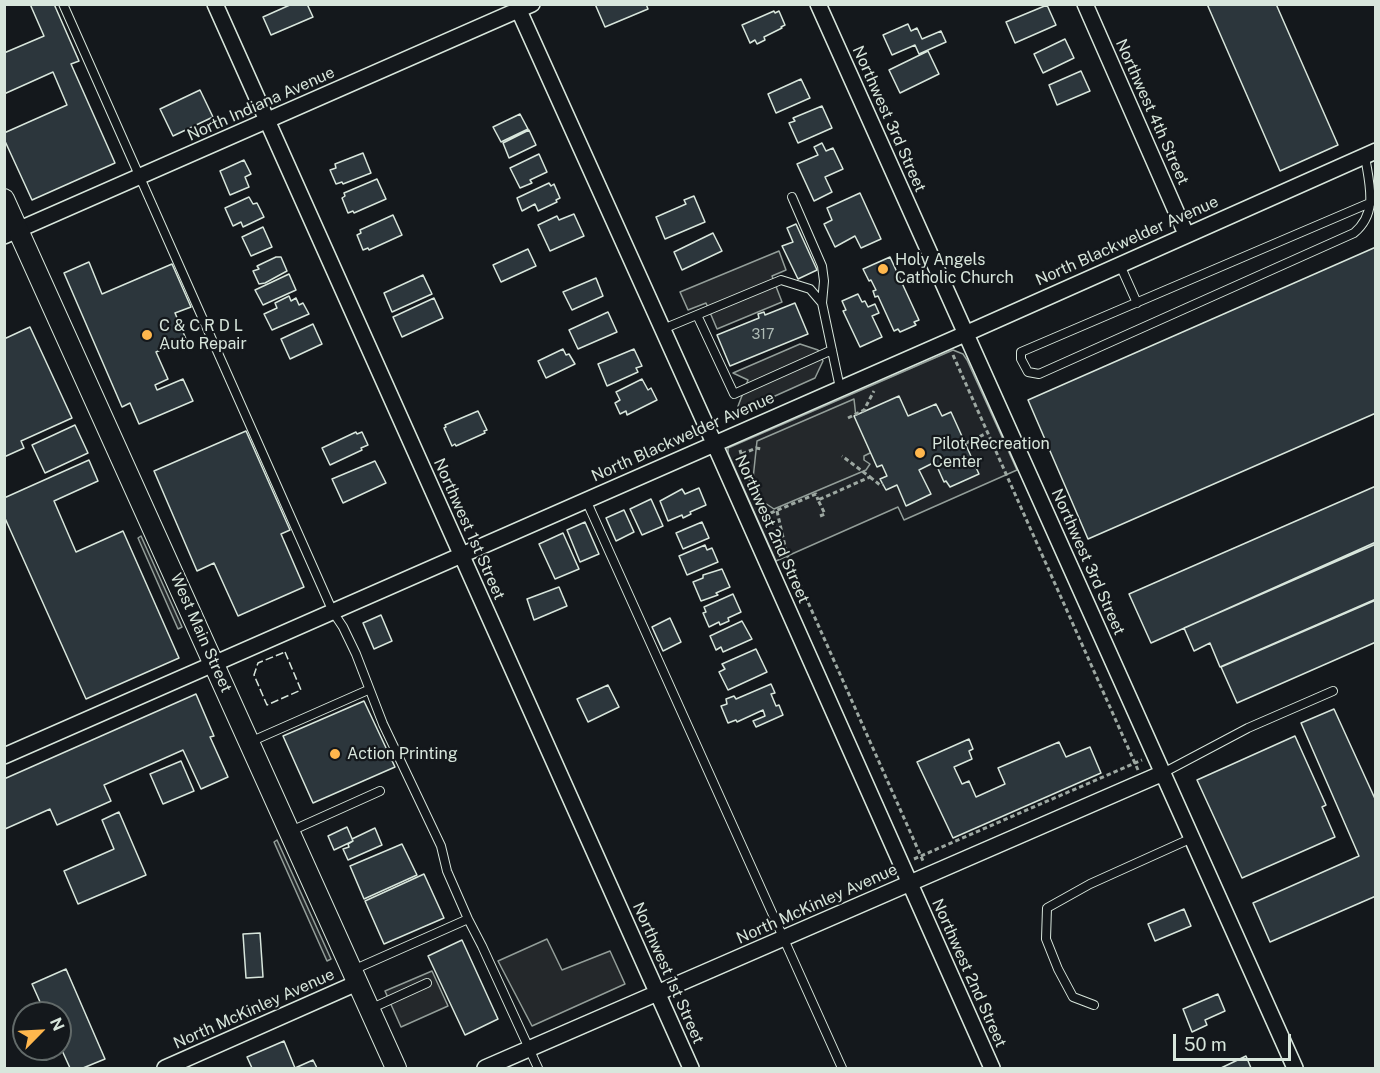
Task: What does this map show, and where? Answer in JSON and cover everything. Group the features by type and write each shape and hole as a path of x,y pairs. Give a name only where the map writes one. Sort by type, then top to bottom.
{"main road":[{"name":"West Main Street","path":"4,199 12,233 215,664 396,1068"}],"street":[{"name":"Northwest 1st Street","path":"215,4 691,1068"},
{"name":"Northwest 3rd Street","path":"818,4 1295,1068"},
{"name":"Northwest 4th Street","path":"1085,4 1186,234"},
{"name":"North Indiana Avenue","path":"12,233 267,122 522,6"},
{"name":"Northwest 2nd Street","path":"522,6 992,1068"},
{"name":"North Blackwelder Avenue","path":"4,756 965,334 1370,153"},
{"name":"North McKinley Avenue","path":"485,1068 1163,773"},
{"name":"North McKinley Avenue","path":"165,1068 354,977"}],"lane":[{"path":"63,4 333,612 356,654 368,690 441,846 447,871 468,919 538,1068"},
{"path":"1370,153 1372,202 1363,225 1353,233 1039,374 1028,372 1021,359 1021,352 1372,202"},
{"path":"792,197 822,266 824,281 822,303 840,388"},
{"path":"1120,265 1137,303"},
{"path":"663,329 781,279 810,289 822,303"},
{"path":"697,315 734,394 832,350"},
{"path":"586,500 842,1068"},
{"path":"250,742 368,690"},
{"path":"1163,773 1248,728 1333,691"},
{"path":"290,831 380,791"},
{"path":"1094,1005 1073,997 1058,969 1046,939 1047,908 1090,884 1192,838"},
{"path":"354,977 468,919"},
{"path":"369,1010 427,984"}],"path":[{"path":"953,355 1143,782"},
{"path":"966,443 987,433"},
{"path":"733,435 766,515 816,494 825,514 820,516"},
{"path":"723,462 756,448 762,449"},
{"path":"842,456 880,485 883,484"},
{"path":"818,500 870,477"},
{"path":"777,511 788,555 930,874"},
{"path":"901,865 1155,755"}],"shaded area":[{"path":"779,251 786,270 772,276 782,302 717,329 706,303 688,310 680,292"},
{"path":"800,344 818,350 823,361 815,378 735,414 748,380 733,373"},
{"path":"953,350 963,354 967,360 1017,470 904,520 898,507 776,561 728,453 728,448"},
{"path":"854,399 856,417 872,452 864,456 864,460 870,464 866,470 774,509 762,501 753,479 757,441"},
{"path":"141,536 182,627 178,629 138,538"},
{"path":"277,840 331,959 327,961 274,842"},
{"path":"547,939 562,970 610,951 625,984 532,1026 498,961"},
{"path":"432,971 448,1006 401,1027 385,991"}],"building":[{"path":"30,4 54,4 79,61 71,64 115,163 32,200 4,139 4,133 67,105 53,72 4,94 4,53 44,36"},
{"path":"292,4 307,4 313,17 271,35 263,17"},
{"path":"595,4 646,4 648,9 605,27"},
{"path":"1207,4 1276,4 1338,145 1280,171"},
{"path":"1047,5 1056,25 1015,43 1006,22"},
{"path":"774,11 775,13 779,11 785,25 764,37 765,40 757,44 755,40 750,43 742,25"},
{"path":"908,24 911,31 917,28 922,39 941,31 946,42 919,54 915,45 892,55 883,35"},
{"path":"1065,39 1074,58 1043,73 1034,54"},
{"path":"928,51 939,74 900,93 889,70"},
{"path":"1081,71 1090,91 1057,105 1049,85"},
{"path":"801,79 810,98 776,113 768,94"},
{"path":"200,90 213,117 173,136 160,109"},
{"path":"822,106 832,128 798,143 789,123 795,121 793,118"},
{"path":"520,114 528,129 501,142 493,127"},
{"path":"529,130 536,145 509,158 503,143"},
{"path":"822,143 826,151 833,148 843,169 825,177 832,192 814,201 797,164 818,155 814,147"},
{"path":"363,153 371,173 343,184 342,182 336,184 330,170 336,168 335,164"},
{"path":"539,154 547,172 530,180 532,183 520,188 510,168"},
{"path":"244,160 251,174 245,177 249,187 230,195 220,171"},
{"path":"377,179 386,199 354,213 353,211 348,213 342,198 345,196 344,193"},
{"path":"549,183 551,186 554,184 560,198 556,200 557,202 538,211 535,204 522,211 517,198"},
{"path":"860,193 881,239 861,248 855,236 835,247 824,224 832,220 827,208"},
{"path":"694,196 705,222 665,239 656,217 686,204 684,200"},
{"path":"249,197 253,204 257,203 264,217 243,227 241,222 233,226 225,208"},
{"path":"574,214 584,236 550,251 538,225 557,216 559,220"},
{"path":"393,215 402,235 369,250 368,248 363,250 357,235 361,233 360,230"},
{"path":"796,224 817,270 798,279 782,246 793,242 787,228"},
{"path":"263,227 272,247 251,256 242,237"},
{"path":"713,233 722,251 682,270 674,252"},
{"path":"1376,247 1376,413 1088,539 1028,400"},
{"path":"528,249 536,266 501,282 493,265"},
{"path":"281,257 287,271 259,284 253,271 259,269 257,266"},
{"path":"890,257 919,320 914,322 916,325 900,332 898,329 894,331 878,296 875,297 873,291 876,290 871,280 869,281 863,269"},
{"path":"89,262 102,294 172,264 191,307 175,313 186,339 156,352 168,379 155,385 157,390 183,379 193,401 139,424 130,403 122,407 64,273"},
{"path":"289,274 296,290 263,305 255,290"},
{"path":"423,275 432,294 392,312 384,293"},
{"path":"596,278 603,296 572,310 563,292"},
{"path":"858,294 868,307 875,304 879,313 872,316 882,337 860,347 843,311 846,310 842,301"},
{"path":"289,296 291,301 296,298 299,305 303,303 309,314 272,330 264,314 277,308 275,303"},
{"path":"434,298 443,318 402,337 393,317"},
{"path":"795,303 808,334 730,366 717,335 759,318 758,314 764,312 765,315"},
{"path":"608,312 617,332 578,349 569,330"},
{"path":"313,324 322,344 290,359 281,339"},
{"path":"30,327 72,418 21,441 24,448 4,457 4,339"},
{"path":"563,349 575,364 546,378 538,361"},
{"path":"634,349 642,366 636,368 638,372 607,386 598,364"},
{"path":"642,379 648,390 651,388 657,400 627,415 626,411 620,414 615,403 620,400 616,392"},
{"name":"Pilot Recreation Center","path":"899,396 908,416 936,404 942,416 951,412 979,474 950,487 946,481 944,482 935,462 919,470 931,494 906,506 897,485 886,490 880,479 887,476 882,465 877,467 854,416"},
{"path":"478,411 487,430 484,431 485,433 452,446 444,428 445,425"},
{"path":"75,425 88,453 45,473 32,445"},
{"path":"246,431 290,530 281,534 304,587 238,616 214,563 197,571 154,471"},
{"path":"356,432 357,434 362,432 368,445 330,465 322,448"},
{"path":"89,460 98,481 54,501 76,552 123,531 179,658 86,699 4,516 4,498"},
{"path":"375,461 386,483 343,503 332,479"},
{"path":"1376,486 1376,542 1151,643 1129,594"},
{"path":"699,488 706,505 683,518 682,515 668,521 660,501 682,489 685,494"},
{"path":"651,499 663,526 642,535 630,509"},
{"path":"624,510 634,532 616,541 606,518"},
{"path":"585,522 599,554 580,562 567,530"},
{"path":"702,522 709,538 683,549 676,533"},
{"path":"563,533 579,569 555,579 539,544"},
{"path":"1376,544 1376,599 1220,667 1210,643 1194,651 1184,628"},
{"path":"705,545 707,550 712,548 718,562 687,575 679,556"},
{"path":"722,569 730,587 716,593 718,595 701,601 693,582 703,578 703,575"},
{"path":"559,587 567,606 534,620 527,599"},
{"path":"733,594 741,612 728,618 729,621 720,625 719,622 709,627 703,613 706,612 704,607"},
{"path":"1376,600 1376,642 1237,703 1221,667"},
{"path":"381,615 392,641 374,649 363,623"},
{"path":"670,618 681,642 663,651 652,627"},
{"path":"742,621 752,639 723,652 721,647 716,650 710,636"},
{"path":"756,649 767,672 728,690 719,672 725,669 722,664"},
{"path":"771,684 775,693 771,694 783,715 756,727 753,721 765,716 763,710 737,722 736,720 728,723 721,706 727,704 726,699 734,696 736,699"},
{"path":"608,685 619,707 588,722 577,699"},
{"path":"196,694 214,736 210,737 228,777 201,789 183,750 104,785 111,801 57,825 50,809 5,829 4,779"},
{"path":"364,701 395,767 313,803 283,736"},
{"path":"1334,709 1376,801 1376,896 1270,942 1253,903 1359,856 1301,723"},
{"path":"1295,736 1326,805 1322,807 1335,837 1242,878 1197,780"},
{"path":"969,739 973,749 969,751 972,759 954,767 962,784 969,781 976,797 1005,784 998,768 1059,742 1066,757 1090,747 1101,773 953,838 917,762"},
{"path":"181,761 194,791 163,804 150,774"},
{"path":"119,812 146,875 78,904 64,871 114,849 102,820"},
{"path":"347,827 353,841 334,850 328,836"},
{"path":"375,828 382,845 348,860 343,849 349,847 348,844 353,841 352,839"},
{"path":"402,844 417,875 364,899 350,866"},
{"path":"424,874 444,918 384,944 365,901"},
{"path":"1184,909 1191,926 1155,941 1148,924"},
{"path":"260,933 263,977 246,978 243,934"},
{"path":"462,940 498,1019 465,1035 428,956"},
{"path":"66,969 105,1059 83,1068 70,1068 67,1061 72,1061 72,1001 40,1001 32,984"},
{"path":"1218,994 1225,1011 1205,1020 1207,1025 1192,1032 1183,1009"},
{"path":"284,1041 295,1068 252,1068 247,1057"},
{"path":"1246,1056 1251,1068 1221,1068"},
{"path":"313,1060 317,1068 295,1068"}],"fence":[{"path":"285,652 301,690 267,705 254,675 258,663 285,652"}],"place":[{"name":"Holy Angels Catholic Church","path":"883,269"},
{"name":"C & C R D L Auto Repair","path":"147,335"},
{"name":"Pilot Recreation Center","path":"920,453"},
{"name":"Action Printing","path":"335,754"}]}
